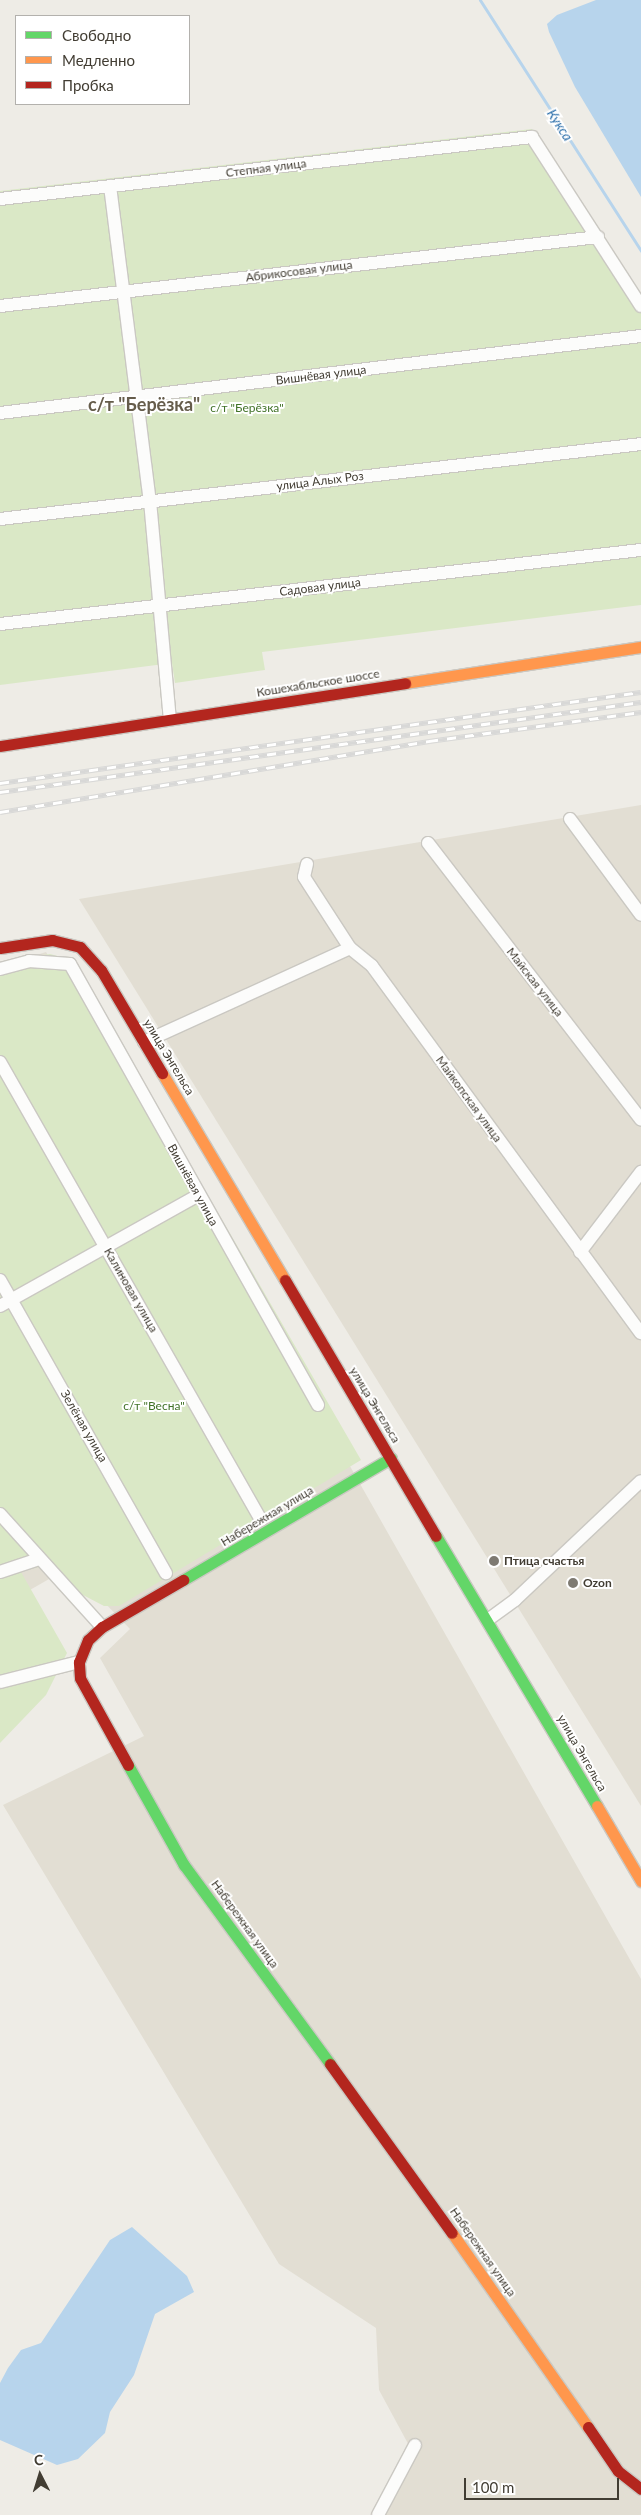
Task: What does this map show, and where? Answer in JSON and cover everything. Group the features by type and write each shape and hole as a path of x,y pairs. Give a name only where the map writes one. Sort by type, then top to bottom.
{"street":[{"name":"Степная улица","path":"0,199 532,137 598,237"},
{"path":"110,186 125,292 150,501 170,719"},
{"path":"598,237 641,306"},
{"name":"Абрикосовая улица","path":"0,306 598,237"},
{"name":"Вишнёвая улица","path":"0,413 641,336"},
{"name":"улица Алых Роз","path":"0,519 641,444"},
{"name":"Садовая улица","path":"0,624 641,550"},
{"name":"Кошехабльское шоссе","path":"0,746 641,646"},
{"path":"570,819 641,914"},
{"name":"Майская улица","path":"428,843 641,1120"},
{"name":"Майкопская улица","path":"307,864 304,877 350,948 372,966 641,1333"},
{"name":"улица Энгельса","path":"0,948 52,940 80,947 101,970 488,1619 641,1882"},
{"path":"144,1042 350,948"},
{"name":"Вишнёвая улица","path":"0,969 28,961 70,964 318,1405"},
{"name":"Калиновая улица","path":"0,1062 261,1520"},
{"path":"580,1252 641,1172"},
{"path":"5,1302 199,1195"},
{"name":"Зелёная улица","path":"0,1280 5,1302 166,1574"},
{"name":"Набережная улица","path":"391,1458 102,1627 88,1640 78,1662 80,1678 184,1865 405,2165 618,2471 641,2488"},
{"path":"488,1619 516,1600 640,1484"},
{"path":"0,1514 72,1598 102,1627"},
{"path":"0,1572 23,1566 39,1559"},
{"path":"0,1682 78,1662"},
{"path":"378,2515 415,2445"}],"shaded area":[{"path":"641,805 641,1806 79,899"},
{"path":"46,952 317,1408 641,1979 641,2515 373,2515 412,2451 379,2390 376,2328 279,2264 3,1805 144,1736 100,1658 130,1629 70,1567 2,1606 0,967"}],"green space":[{"name":"с/т \"Берёзка\"","path":"532,129 641,298 641,605 262,652 265,670 175,683 172,663 0,685 0,191"},
{"name":"с/т \"Весна\"","path":"50,954 72,960 361,1460 119,1606 104,1606 83,1595 71,1603 39,1567 21,1572 67,1653 46,1695 0,1743 0,962"}],"water":[{"path":"596,0 641,0 641,197 575,87 547,24 557,15"},
{"path":"132,2227 187,2276 194,2292 155,2314 134,2375 110,2412 105,2433 78,2459 57,2465 0,2440 0,2383 8,2368 21,2350 41,2343 110,2240"}],"waterway":[{"name":"Кукса","path":"480,0 641,251"}],"railway":[{"path":"0,783 641,692"},
{"path":"0,792 641,702"},
{"path":"0,812 429,741 641,712"}],"traffic: fast":[{"path":"183,1580 391,1458"},
{"path":"436,1536 597,1806"},
{"path":"128,1765 184,1865 330,2064"}],"traffic: slow":[{"path":"405,683 641,647"},
{"path":"162,1073 285,1280"},
{"path":"597,1806 641,1881"},
{"path":"452,2233 588,2427"}],"traffic: jam":[{"path":"0,746 405,683"},
{"path":"0,948 52,940 80,947 101,970 162,1073"},
{"path":"285,1280 436,1536"},
{"path":"128,1765 80,1678 79,1662 88,1640 102,1627 183,1580"},
{"path":"330,2064 452,2233"},
{"path":"588,2427 618,2471 641,2489"}],"place":[{"name":"Птица счастья","path":"494,1561"},
{"name":"Ozon","path":"573,1583"}],"district":[{"name":"с/т \"Берёзка\"","path":"144,404"}]}
